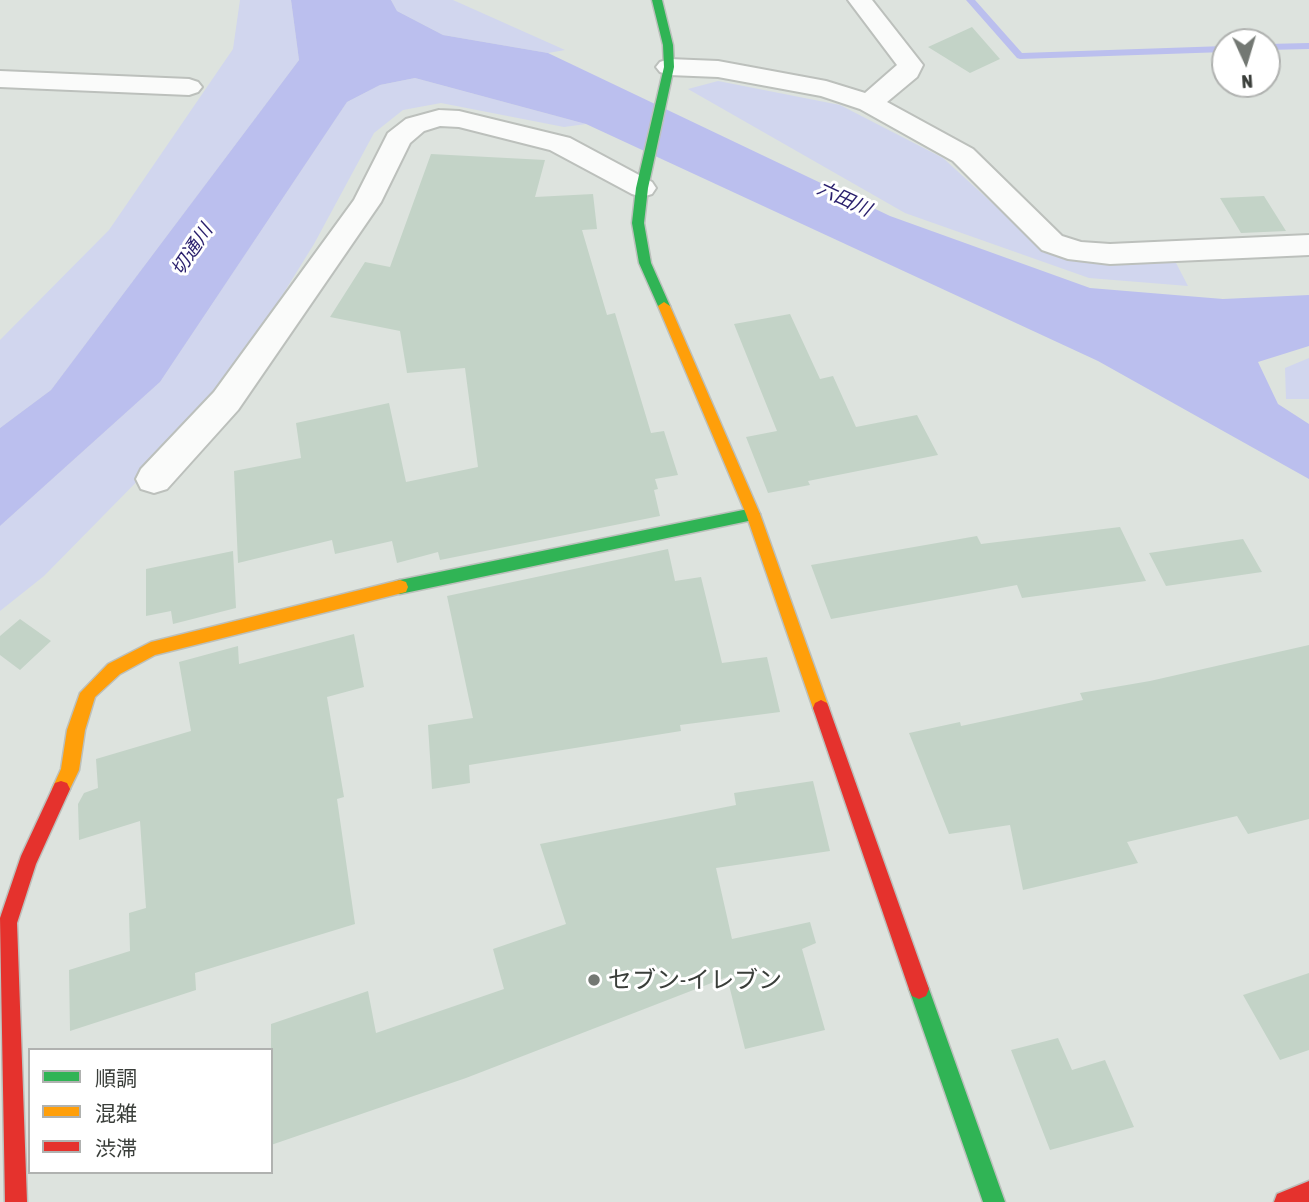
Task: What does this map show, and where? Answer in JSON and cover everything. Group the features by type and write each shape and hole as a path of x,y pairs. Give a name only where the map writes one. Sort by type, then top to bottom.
{"main road":[{"path":"657,0 668,45 667,74 642,185 638,223 645,263 753,514 994,1202"},
{"path":"16,1202 8,923 27,862 70,769 76,730 88,693 114,669 151,649 366,594 753,514"},
{"path":"1285,1202 1309,1192"}],"street":[{"path":"860,0 910,65 908,72 869,103"},
{"path":"667,74 718,69 827,89 869,103 962,155 997,186 1033,227 1052,243 1079,252 1110,254 1309,245"},
{"path":"0,79 189,87"},
{"path":"154,479 226,401 367,202 398,139 415,125 439,118 459,119 560,144 642,185"}],"shaded area":[{"path":"240,0 291,0 299,60 51,390 0,428 0,340 109,230 233,49"},
{"path":"391,0 453,0 565,50 548,53 443,35 397,11"},
{"path":"415,78 586,124 564,127 441,103 403,110 374,133 314,244 218,399 44,576 0,611 0,526 160,382 347,102 380,85"},
{"path":"718,81 840,105 943,158 1047,253 1175,261 1188,286 1089,278 905,213 688,89"},
{"path":"1309,358 1309,399 1286,399 1285,368"}],"water":[{"path":"291,0 391,0 397,11 443,35 548,53 890,216 1090,288 1223,299 1309,295 1309,346 1258,362 1278,404 1309,424 1309,479 1098,361 586,124 415,78 380,85 347,102 160,382 0,526 0,428 51,390 299,60"}],"building":[{"path":"972,27 1000,59 970,73 928,47"},
{"path":"431,154 545,160 535,197 593,194 597,229 582,230 607,315 615,313 651,433 664,431 678,475 655,479 658,489 654,490 660,516 440,560 438,552 397,563 392,541 335,554 332,540 238,563 234,471 301,458 296,423 389,403 406,482 478,467 465,368 407,373 400,331 330,317 365,262 390,267"},
{"path":"1264,196 1286,231 1241,233 1220,198"},
{"path":"790,314 820,379 833,376 856,427 917,415 938,455 808,481 810,485 768,493 746,437 777,431 734,324"},
{"path":"1120,527 1146,581 1022,598 1017,585 831,619 811,565 977,536 981,544"},
{"path":"1243,539 1262,572 1166,586 1149,553"},
{"path":"668,549 675,581 701,577 722,663 767,657 780,712 680,725 681,731 469,765 470,783 432,789 428,725 473,718 447,596"},
{"path":"233,551 236,608 173,624 171,611 146,616 146,569"},
{"path":"20,619 51,641 20,670 0,655 0,636"},
{"path":"354,634 364,687 327,697 344,797 337,799 355,924 195,973 196,990 70,1031 69,970 130,951 129,913 146,908 140,821 79,840 78,804 84,793 98,788 96,759 191,731 179,662 238,646 239,664"},
{"path":"1309,645 1309,819 1248,834 1237,816 1127,842 1138,863 1023,890 1010,825 949,834 909,733 960,722 961,726 1083,700 1080,693 1150,681"},
{"path":"813,781 830,851 716,868 732,939 810,922 816,943 802,949 825,1030 745,1049 727,977 466,1078 273,1144 271,1024 368,991 376,1033 504,989 493,949 566,924 540,844 736,805 734,793"},
{"path":"1309,973 1309,1050 1280,1060 1243,995"},
{"path":"1058,1038 1072,1070 1105,1060 1134,1127 1050,1150 1011,1050"}],"waterway":[{"path":"970,0 1020,56 1211,49"},
{"path":"1281,47 1309,46"}],"traffic: fast":[{"path":"657,0 668,45 669,67 642,188 638,223 645,263 664,306"},
{"path":"400,587 753,514"},
{"path":"919,989 994,1202"}],"traffic: slow":[{"path":"664,306 753,514 821,708"},
{"path":"61,789 70,770 76,730 88,693 114,669 151,649 400,587"}],"traffic: jam":[{"path":"821,708 919,989"},
{"path":"16,1202 8,923 27,862 61,789"},
{"path":"1285,1202 1309,1192"}],"place":[{"name":"セブン-イレブン","path":"594,980"}],"water label":[{"name":"六田川","path":"844,199"},
{"name":"切通川","path":"192,250"}]}
